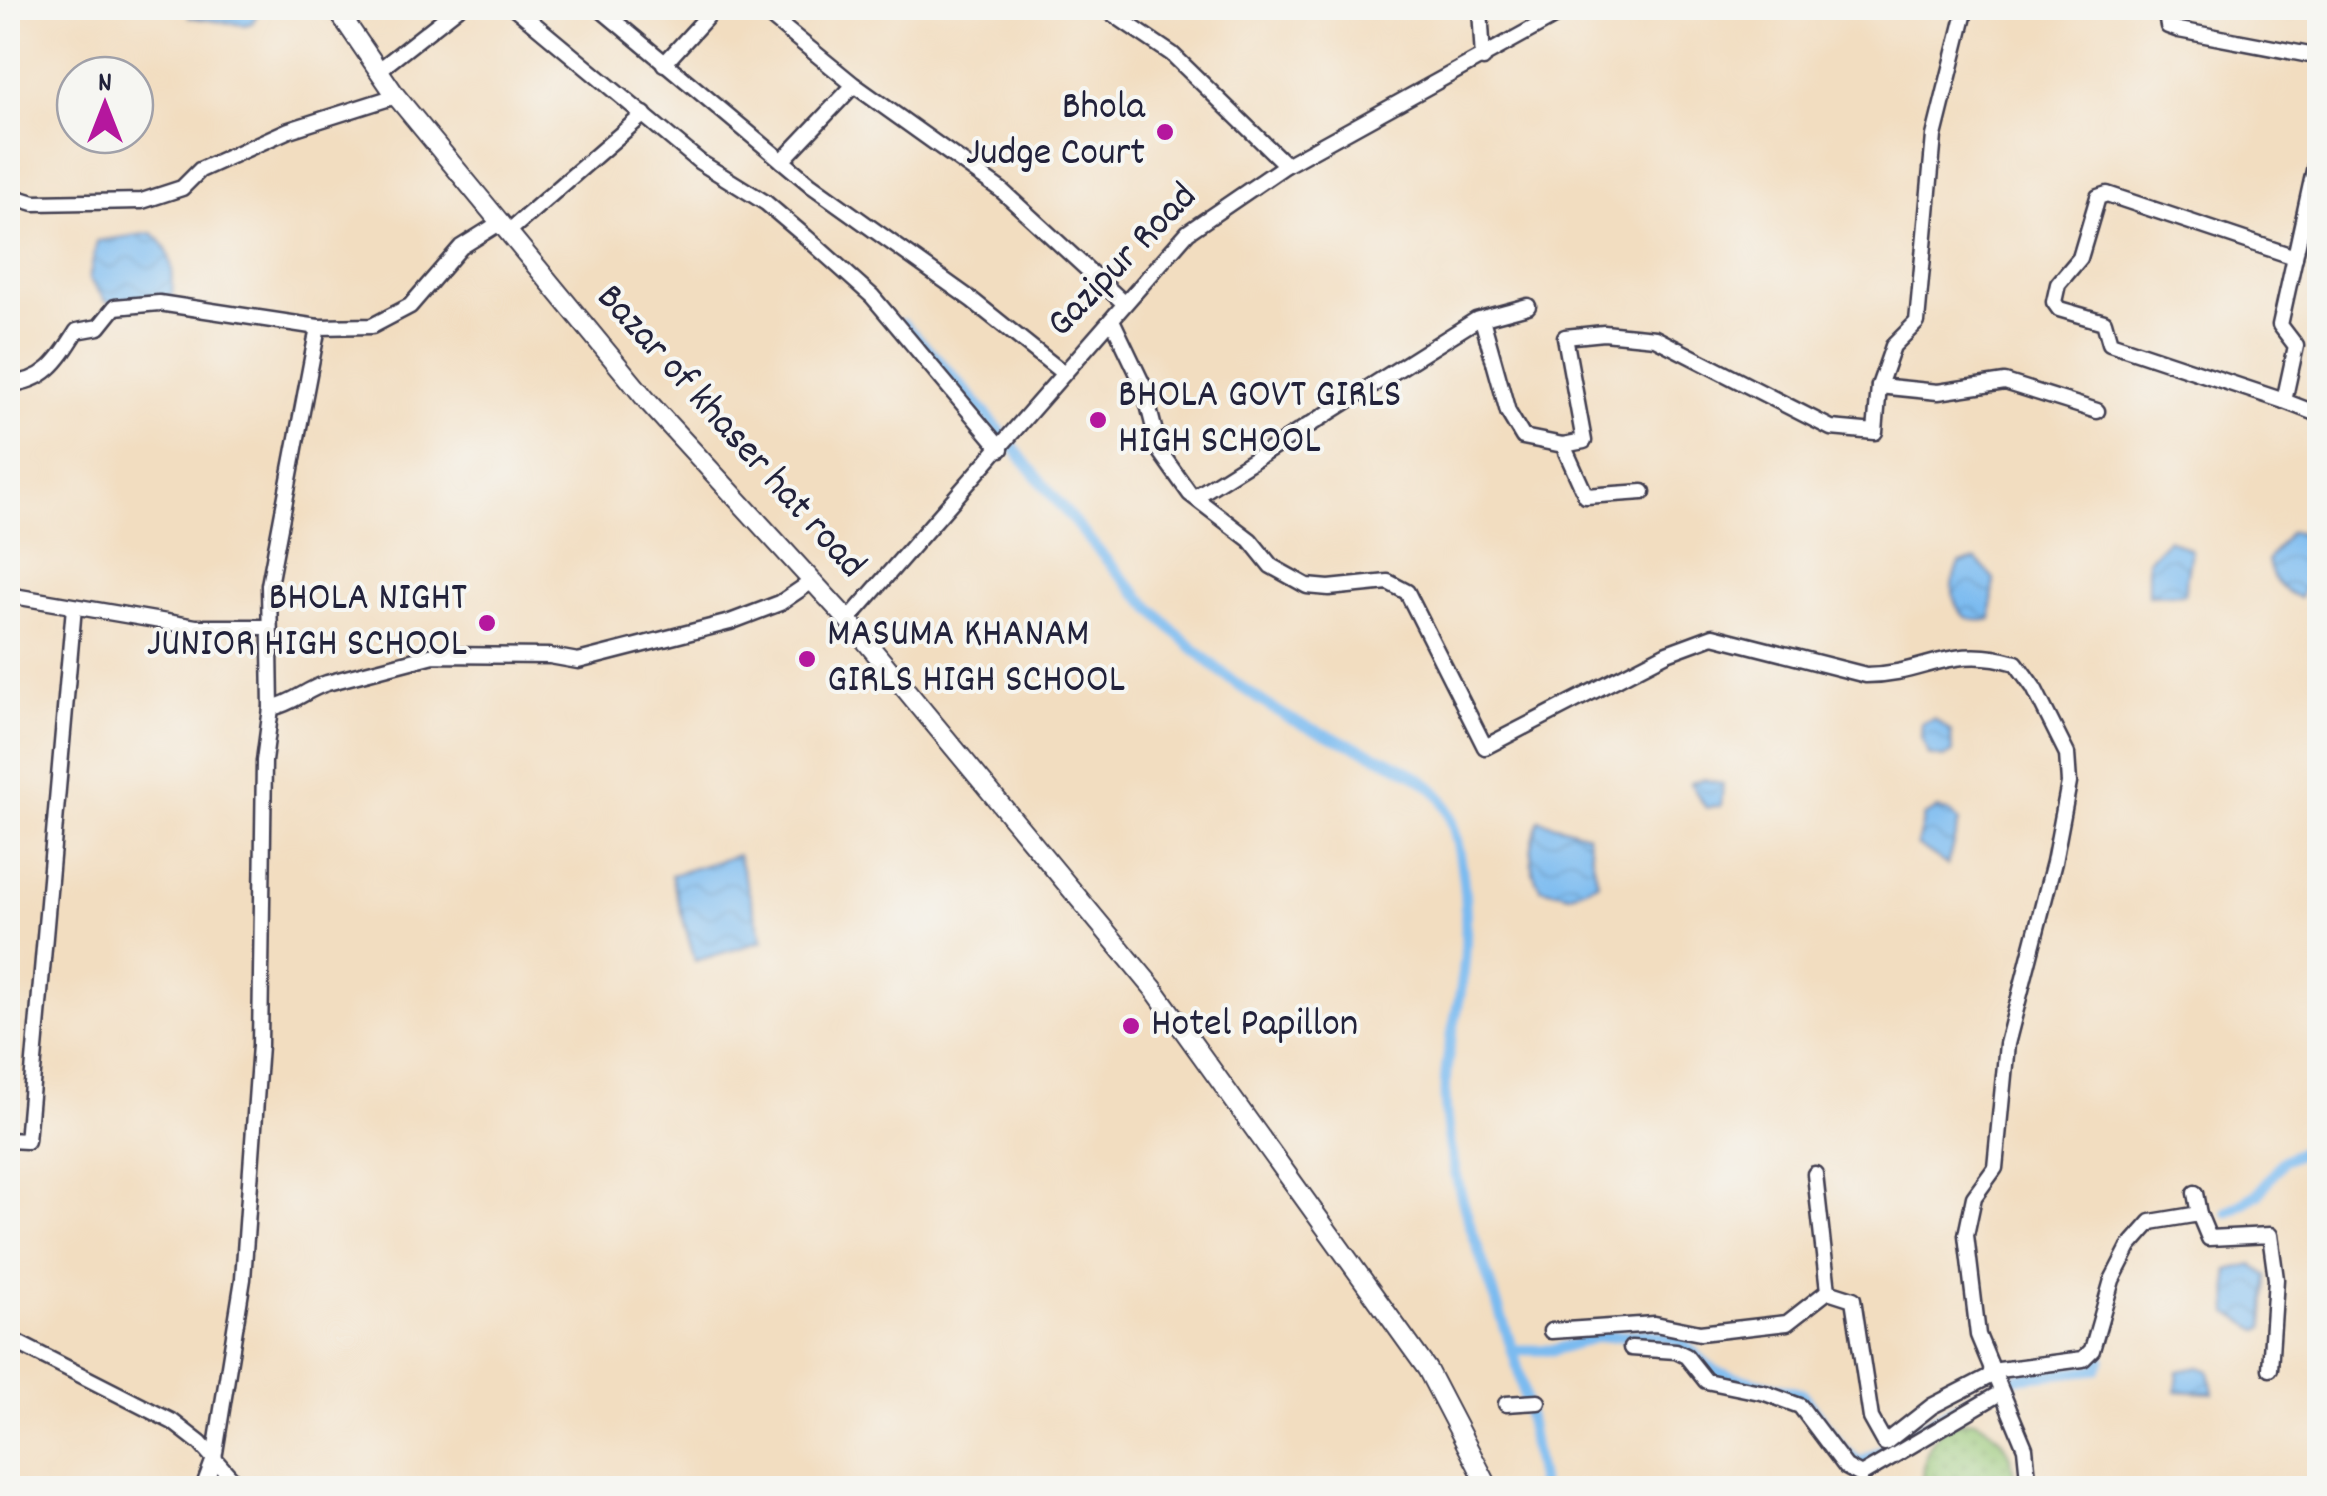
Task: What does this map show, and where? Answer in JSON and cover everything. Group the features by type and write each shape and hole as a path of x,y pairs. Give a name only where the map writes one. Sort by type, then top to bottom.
{"main road":[{"name":"Bazar of khaser hat road","path":"336,8 396,96 650,403 848,620 1153,988 1426,1369 1489,1488"}],"street":[{"path":"8,20 11,8"},
{"path":"379,70 458,8"},
{"path":"515,8 700,162 766,203 872,296 1001,449"},
{"path":"598,8 782,161 1062,372"},
{"path":"664,64 715,8"},
{"path":"760,8 854,84 1002,190 1124,303"},
{"path":"1104,8 1172,54 1286,165"},
{"path":"1480,8 1483,59"},
{"name":"Gazipur Road","path":"848,620 1188,232 1286,165 1570,8"},
{"path":"1482,319 1508,412 1523,437 1563,445 1584,441 1566,338 1604,333 1654,338 1830,428 1875,432 1879,386 1892,346 1917,322 1934,136 1966,8"},
{"path":"2165,8 2168,26 2179,30 2320,57"},
{"path":"782,161 854,84"},
{"path":"8,195 34,203 142,201 182,188 200,170 289,130 396,96"},
{"path":"8,384 35,381 61,356 76,331 99,327 114,307 159,303 198,306 318,328 354,329 394,317 410,306 461,247 504,227 644,114"},
{"path":"2284,400 2296,346 2280,325 2320,143"},
{"path":"2295,257 2107,194 2098,197 2080,258 2058,284 2054,302 2059,309 2104,322 2110,343 2284,400 2320,416"},
{"path":"1194,498 1318,417 1482,319 1528,306"},
{"path":"1113,322 1143,385 1160,452 1194,498 1250,540 1271,566 1307,586 1329,588 1388,582 1407,592 1485,747 1667,653 1714,636 1866,675 1887,675 1951,656 2016,662 2062,744 2069,783 2054,862 2007,1044 1995,1168 1974,1198 1966,1235 1978,1335 2025,1448 2029,1488"},
{"path":"203,1488 214,1459 246,1250 245,1209 260,1045 264,761 271,708 267,627 270,566 318,328"},
{"path":"1879,386 1938,392 2005,382 2097,411"},
{"path":"1563,445 1586,496 1643,492"},
{"path":"271,708 295,703 309,688 434,655 550,656 578,662 730,622 780,603 812,582"},
{"path":"8,595 196,627 267,627"},
{"path":"8,1140 27,1141 74,606"},
{"path":"1815,1174 1828,1291"},
{"path":"2195,1193 2210,1238 2270,1235 2276,1279 2270,1368"},
{"path":"1828,1291 1852,1299 1871,1418 1876,1435 1885,1443 1932,1406 1992,1375 2084,1359 2092,1350 2112,1280 2129,1247 2152,1222 2199,1214"},
{"path":"1551,1331 1655,1324 1700,1333 1787,1324 1828,1291"},
{"path":"8,1338 173,1422 240,1488"},
{"path":"1631,1348 1676,1351 1686,1356 1706,1381 1792,1401 1807,1413 1846,1466 1861,1475 2001,1394"},
{"path":"1506,1404 1538,1402"}],"green space":[{"path":"1975,1420 1993,1432 2006,1448 2013,1467 2014,1488 1924,1488 1925,1462 1933,1440 1950,1426"}],"water":[{"path":"190,8 261,8 252,23 244,25 189,17"},
{"path":"152,233 168,254 172,297 107,302 89,279 97,241"},
{"path":"2290,531 2319,536 2319,557 2300,598 2278,584 2268,560"},
{"path":"2168,539 2191,550 2184,594 2148,595 2148,560"},
{"path":"1977,560 1994,579 1991,619 1979,621 1961,613 1953,595 1959,564"},
{"path":"1934,719 1951,731 1952,753 1943,758 1929,755 1921,737 1922,723"},
{"path":"1704,779 1723,784 1721,806 1706,808 1690,783"},
{"path":"1938,809 1951,813 1959,822 1947,865 1917,845 1924,816"},
{"path":"1539,820 1587,834 1598,883 1569,895 1540,888 1531,854"},
{"path":"738,855 763,941 695,961 671,875"},
{"path":"2252,1264 2267,1276 2264,1328 2259,1330 2229,1313 2228,1270"},
{"path":"2199,1367 2209,1371 2213,1393 2176,1391 2178,1371"}],"waterway":[{"path":"903,324 984,412 1096,548 1178,634 1224,674 1271,707 1396,765 1434,790 1444,803 1458,845 1466,920 1464,968 1445,1080 1448,1130 1463,1202 1520,1377 1541,1488"},
{"path":"2227,1212 2258,1194 2283,1161 2305,1150 2320,1121"},
{"path":"1511,1350 1554,1350 1596,1337 1648,1334 1680,1341 1716,1372 1802,1394 1844,1450 1860,1463 1980,1393 2020,1377 2096,1369 2101,1359"}],"place":[{"name":"Bhola Judge Court","path":"1165,132"},
{"name":"BHOLA GOVT GIRLS HIGH SCHOOL","path":"1098,420"},
{"name":"BHOLA NIGHT JUNIOR HIGH SCHOOL","path":"487,623"},
{"name":"MASUMA KHANAM GIRLS HIGH SCHOOL","path":"807,659"},
{"name":"Hotel Papillon","path":"1131,1026"}]}
